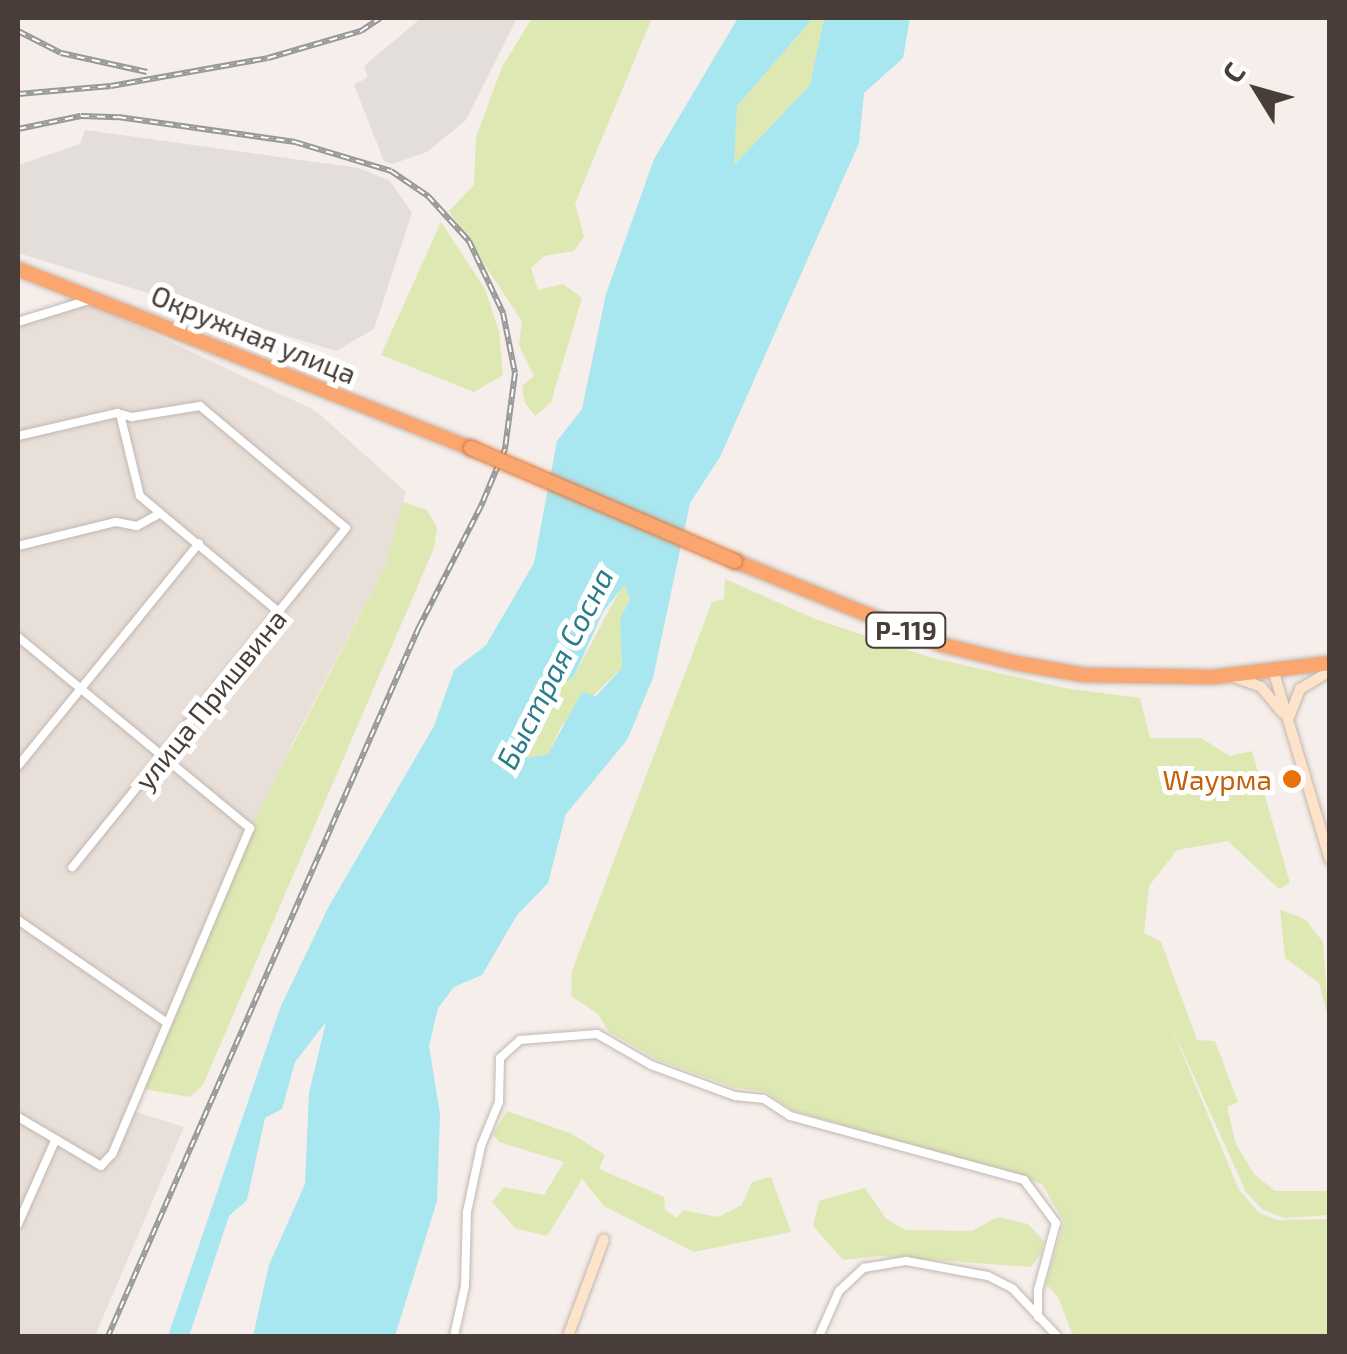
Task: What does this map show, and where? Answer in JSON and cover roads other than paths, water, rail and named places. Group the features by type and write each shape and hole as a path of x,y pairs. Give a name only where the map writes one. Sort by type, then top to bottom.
{"highway":[{"name":"Окружная улица","path":"18,270 98,297 943,645 1084,675 1233,676"},
{"name":"Р-119","path":"1233,676 1330,663"}],"main road":[{"path":"1289,721 1300,689 1330,671"},
{"path":"1274,672 1330,860"},
{"path":"1233,676 1262,687 1289,721"},
{"path":"568,1336 604,1239"}],"street":[{"path":"18,322 98,297"},
{"name":"улица Пришвина","path":"72,867 164,758 346,528 200,406 120,414"},
{"path":"18,436 120,414 140,496 279,612"},
{"path":"18,546 116,522 138,526 160,513"},
{"path":"18,766 199,543"},
{"path":"18,636 250,828 112,1154 101,1166 54,1144 18,1117"},
{"path":"18,920 166,1022"},
{"path":"454,1336 465,1286 467,1212 481,1146 499,1102 500,1058 520,1040 596,1034 652,1065 735,1096 764,1099 790,1116 1024,1180 1056,1223 1038,1290 1038,1317"},
{"path":"18,1224 54,1144"},
{"path":"819,1336 840,1291 864,1268 906,1260 957,1265 988,1276 1013,1289 1057,1336"}],"water":[{"name":"Быстрая Сосна","path":"738,18 813,18 737,106 734,165 810,85 824,18 910,18 903,58 864,93 859,143 720,457 690,503 653,678 627,740 566,814 548,883 517,915 482,975 454,987 438,1008 429,1046 440,1114 437,1201 395,1336 253,1336 269,1265 305,1184 309,1093 326,1022 295,1062 282,1109 265,1118 247,1200 229,1216 189,1336 168,1336 280,1008 329,906 434,726 454,670 486,645 534,563 557,441 582,409 606,294 654,159","holes":["624,585 630,599 620,619 622,668 596,696 582,692 548,754 527,758 547,694 574,676 603,612"]}],"railway":[{"path":"18,94 111,86 268,58 361,31 380,18"},
{"path":"18,31 61,53 147,72"},
{"path":"18,129 81,116 118,117 295,142 391,171 428,196 469,241 503,313 515,373 505,449 481,506 419,627 108,1336"}],"place":[{"name":"Wаурма","path":"1292,779"}]}
